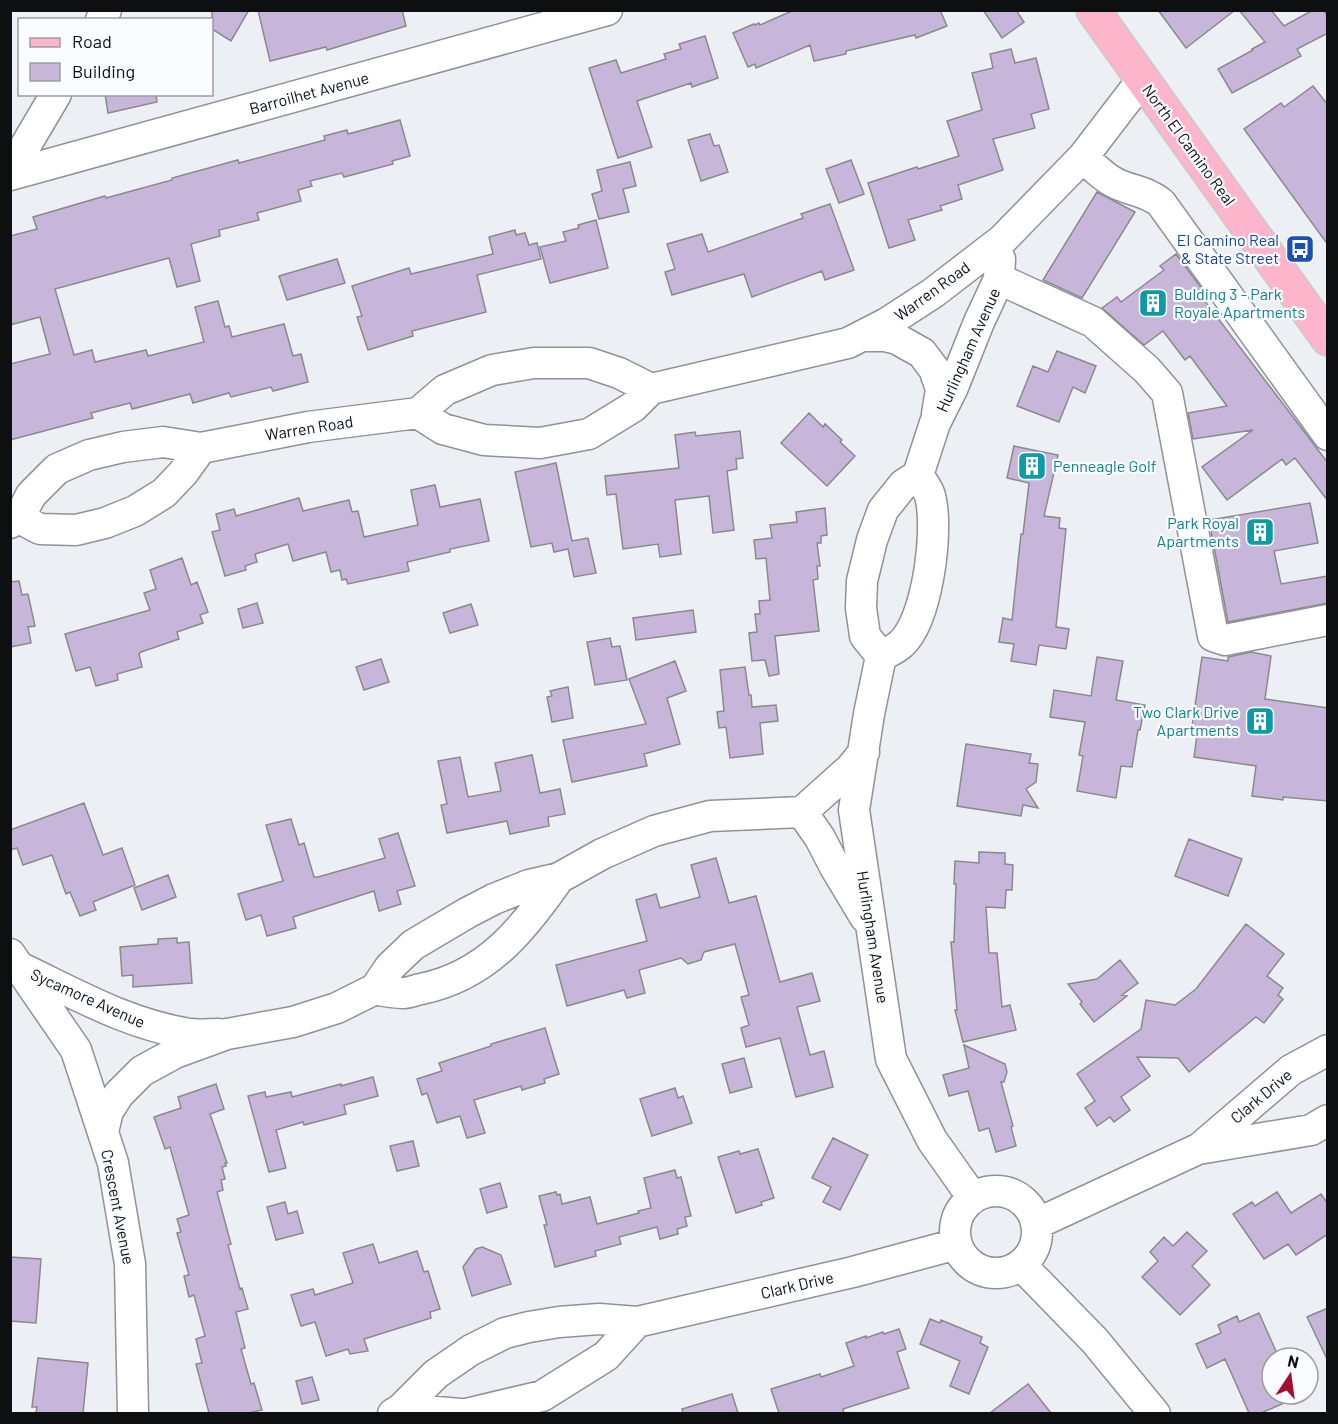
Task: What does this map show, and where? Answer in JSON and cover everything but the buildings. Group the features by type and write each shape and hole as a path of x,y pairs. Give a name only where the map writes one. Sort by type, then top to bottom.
{"main road":[{"name":"North El Camino Real","path":"1093,10 1325,329"}],"street":[{"name":"Barroilhet Avenue","path":"10,174 607,10"},
{"name":"Warren Road","path":"201,448 183,473 164,493 135,511 105,523 76,530 40,529 15,521 31,495 57,470 89,455 123,447 163,442 201,448 309,427 418,413 443,429 484,440 540,443 589,434 633,407 651,389 848,343 887,323 933,293 1002,240 1083,157 1142,80"},
{"path":"10,174 55,96"},
{"path":"1083,157 1111,181 1154,197 1161,203 1328,435"},
{"name":"Hurlingham Avenue","path":"918,475 935,423 999,279 1002,240"},
{"path":"999,279 1093,322 1147,370 1167,393 1213,636 1225,640 1328,620"},
{"name":"Hurlingham Avenue","path":"862,336 885,336 897,339 922,353 934,369 941,389 935,423"},
{"path":"418,413 445,390 492,370 534,363 589,363 619,373 651,389"},
{"path":"918,475 929,493 932,507 932,547 927,584 912,628 902,643 881,656 865,636 861,608 862,581 872,540 884,510 903,485 918,475"},
{"name":"Hurlingham Avenue","path":"881,656 869,714 854,810 891,1059 932,1140 974,1198"},
{"path":"559,878 521,929 480,966 442,985 403,993 375,990 390,967 413,945 494,899 529,885 559,878 602,854 654,831 710,816 802,812 851,768 864,752"},
{"path":"802,812 820,838 872,929"},
{"name":"Sycamore Avenue","path":"15,961 109,1010 148,1025 191,1034 227,1034"},
{"name":"Crescent Avenue","path":"15,961 76,1050 113,1163 130,1264 133,1413"},
{"name":"Sycamore Avenue","path":"103,1132 108,1110 119,1094 142,1071 175,1053 227,1034 293,1022 337,1008 375,990"},
{"name":"Clark Drive","path":"1198,1149 1291,1070 1328,1050"},
{"name":"Clark Drive","path":"1036,1224 1198,1149 1311,1130 1328,1120"},
{"path":"986,1193 1011,1194 1023,1201 1032,1211 1036,1224 1035,1247 1021,1265 1010,1271 997,1273 983,1271 962,1256 957,1244 955,1231 957,1218 974,1198 986,1193"},
{"name":"Clark Drive","path":"397,1411 436,1374 471,1350 506,1334 529,1327 599,1319 637,1322 853,1272 957,1244"},
{"path":"1021,1265 1095,1341 1155,1413"},
{"path":"466,1413 542,1396 606,1356 637,1322"},
{"name":"Clark Drive","path":"397,1411 460,1413"}],"place":[{"name":"El Camino Real & State Street","path":"1300,249"},
{"name":"Bulding 3 - Park Royale Apartments","path":"1153,303"},
{"name":"Penneagle Golf","path":"1032,466"},
{"name":"Park Royal Apartments","path":"1260,532"},
{"name":"Two Clark Drive Apartments","path":"1260,721"}]}
